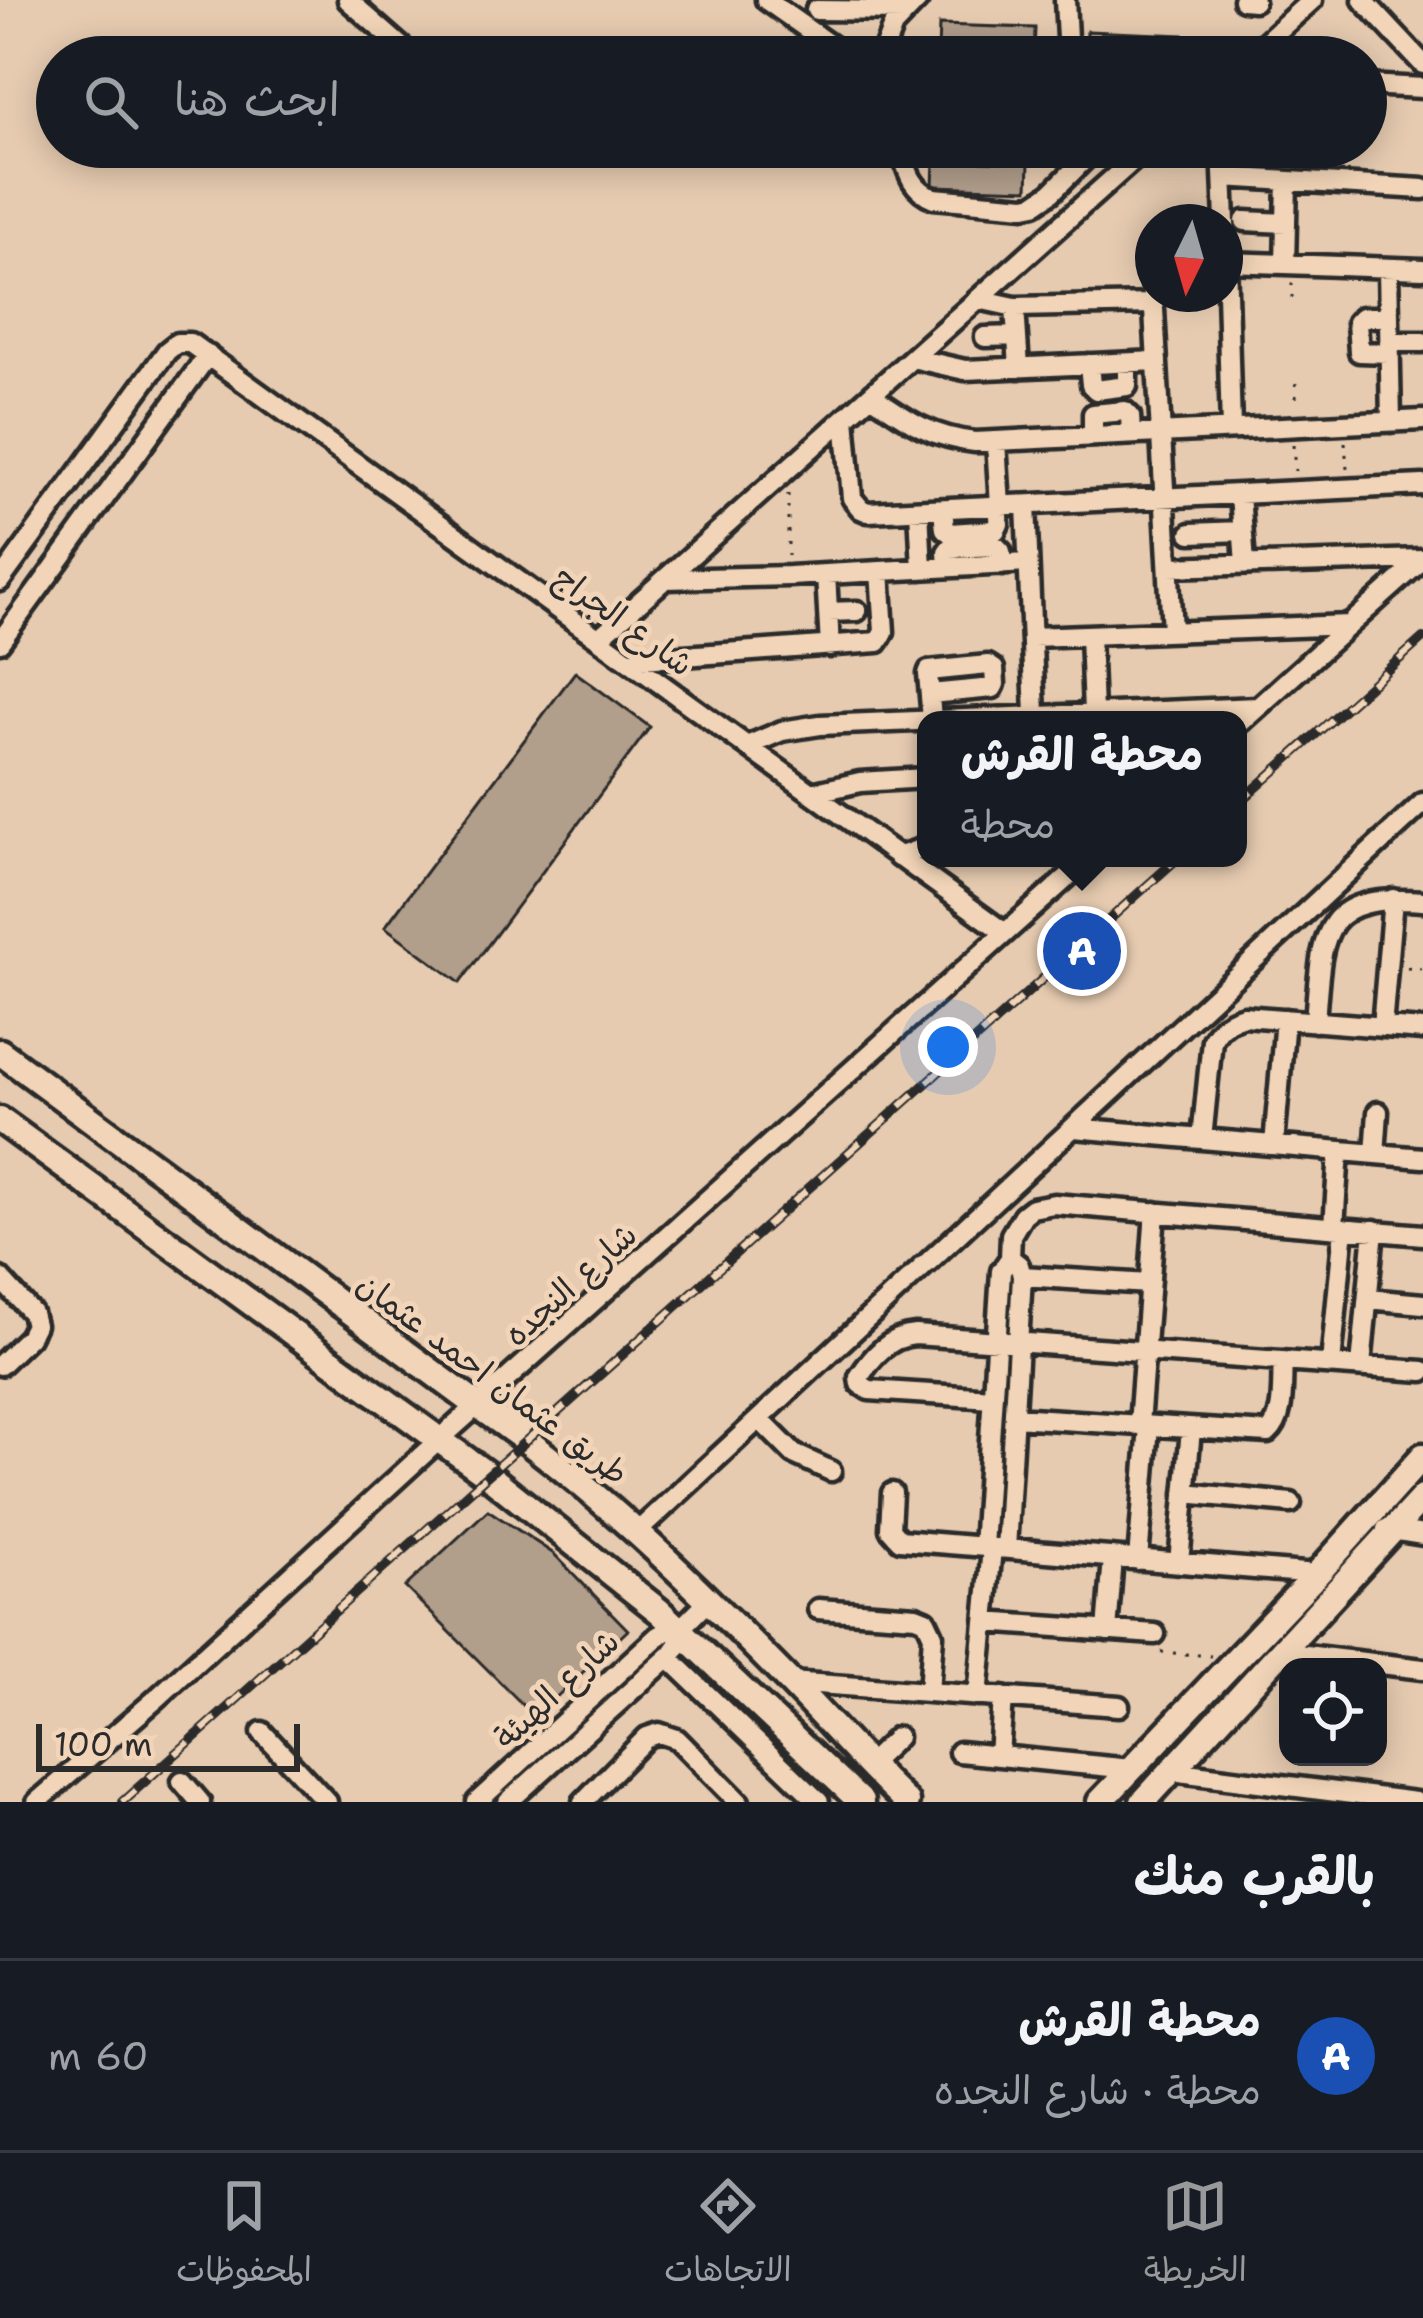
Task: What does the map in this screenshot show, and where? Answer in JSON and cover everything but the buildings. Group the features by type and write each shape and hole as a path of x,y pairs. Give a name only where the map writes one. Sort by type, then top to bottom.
{"main road":[{"name":"طريق عثمان احمد عثمان","path":"0,1052 528,1440 628,1525 906,1802"},
{"path":"0,1120 440,1439 659,1611 862,1802"},
{"path":"1100,1802 1423,1456"},
{"path":"1143,1802 1423,1498"},
{"path":"628,1525 626,1544 676,1591 673,1606 659,1611"}],"street":[{"path":"348,0 389,36"},
{"path":"766,0 817,36"},
{"path":"1066,0 1068,36"},
{"path":"1243,0 1254,1"},
{"path":"1272,36 1312,0"},
{"path":"1363,0 1423,64"},
{"path":"816,10 912,6"},
{"path":"889,36 912,6"},
{"path":"1387,86 1423,88"},
{"path":"907,168 924,194 934,198 1025,206 1044,199 1072,168"},
{"path":"1089,168 1095,194"},
{"path":"599,638 1124,168"},
{"path":"1223,168 1229,204"},
{"path":"1224,177 1423,189"},
{"path":"1285,264 1287,181"},
{"path":"1243,222 1286,223"},
{"path":"1243,263 1423,269"},
{"path":"1388,268 1390,422"},
{"path":"978,299 1015,307 1135,304"},
{"path":"1015,307 1019,368"},
{"path":"1154,312 1172,631"},
{"path":"1227,312 1231,429"},
{"path":"1388,316 1362,317 1357,322 1359,352 1423,342"},
{"path":"985,337 1017,336"},
{"path":"0,581 166,351 183,342 208,355 0,642"},
{"name":"شارع الجراج","path":"208,355 1005,933"},
{"path":"912,358 965,370 1157,361"},
{"path":"871,395 937,435 995,442 1423,420"},
{"path":"845,418 852,498 868,512 1423,484"},
{"path":"995,442 999,506"},
{"path":"1240,494 1245,565"},
{"path":"1025,505 1032,638 1025,711"},
{"path":"919,510 922,569"},
{"path":"1191,533 1243,531"},
{"path":"1168,567 1423,559"},
{"path":"1247,716 1423,559"},
{"path":"665,579 1028,563"},
{"path":"628,660 872,644 882,638 880,571"},
{"path":"826,574 830,647"},
{"path":"828,612 856,610"},
{"path":"1032,638 1349,625"},
{"path":"1090,634 1093,711"},
{"path":"930,694 931,711"},
{"path":"1120,711 1258,706"},
{"path":"747,746 801,727 917,720"},
{"path":"812,794 860,782 917,779"},
{"path":"628,1525 760,1420 1423,803"},
{"path":"898,857 917,851"},
{"name":"شارع النجده","path":"37,1802 1079,867"},
{"path":"1315,1022 1321,949 1333,925 1354,908 1379,899 1423,901"},
{"path":"1382,1027 1393,899"},
{"path":"1202,1139 1210,1051 1225,1024 1244,1016 1423,1030"},
{"path":"1274,1145 1285,1019"},
{"path":"1375,1154 1378,1112"},
{"path":"1074,1128 1423,1159"},
{"path":"1330,1364 1339,1151"},
{"path":"994,1548 992,1398 1001,1271 1010,1258 1011,1235 1023,1215 1043,1205 1423,1234"},
{"path":"1138,1560 1144,1351 1154,1212"},
{"path":"1361,1366 1374,1230"},
{"path":"978,1696 1014,1417 1022,1276 1010,1258"},
{"path":"1022,1276 1149,1284"},
{"path":"0,1278 32,1313 35,1325 0,1365"},
{"path":"1368,1299 1423,1304"},
{"path":"865,1322 887,1344"},
{"path":"992,1398 866,1389 860,1384 860,1373 887,1344 900,1336 915,1335 1423,1371"},
{"path":"1014,1417 1262,1434 1274,1429 1279,1418 1283,1361"},
{"path":"760,1420 794,1454 831,1471"},
{"path":"1179,1563 1191,1429"},
{"path":"892,1493 890,1529 905,1541 1317,1574"},
{"path":"1185,1493 1292,1503"},
{"path":"1364,1522 1423,1534"},
{"path":"1107,1631 1113,1558"},
{"name":"شارع الهيئة","path":"508,1802 669,1658 679,1644 680,1629 707,1602"},
{"path":"818,1609 926,1620 933,1635 929,1692"},
{"path":"985,1622 1155,1634"},
{"name":"شارع الهيئة","path":"477,1802 658,1636 680,1629"},
{"path":"1280,1652 1423,1669"},
{"path":"669,1658 819,1802"},
{"path":"790,1682 1119,1706"},
{"path":"999,1756 1003,1697"},
{"path":"262,1732 327,1802"},
{"path":"583,1802 647,1737 659,1733 677,1739 739,1802"},
{"path":"862,1802 897,1737"},
{"path":"958,1752 1131,1769"},
{"path":"1171,1771 1342,1797 1415,1802"},
{"path":"182,1781 200,1802"}],"path":[{"path":"1296,382 1296,491"},
{"path":"1344,424 1348,488"},
{"path":"788,469 789,576"},
{"path":"1130,1632 1160,1652 1237,1658"}],"railway":[{"path":"1247,796 1423,638"},
{"path":"122,1802 1168,867"}],"place":[{"name":"محطة القرش","path":"1082,951"}]}
